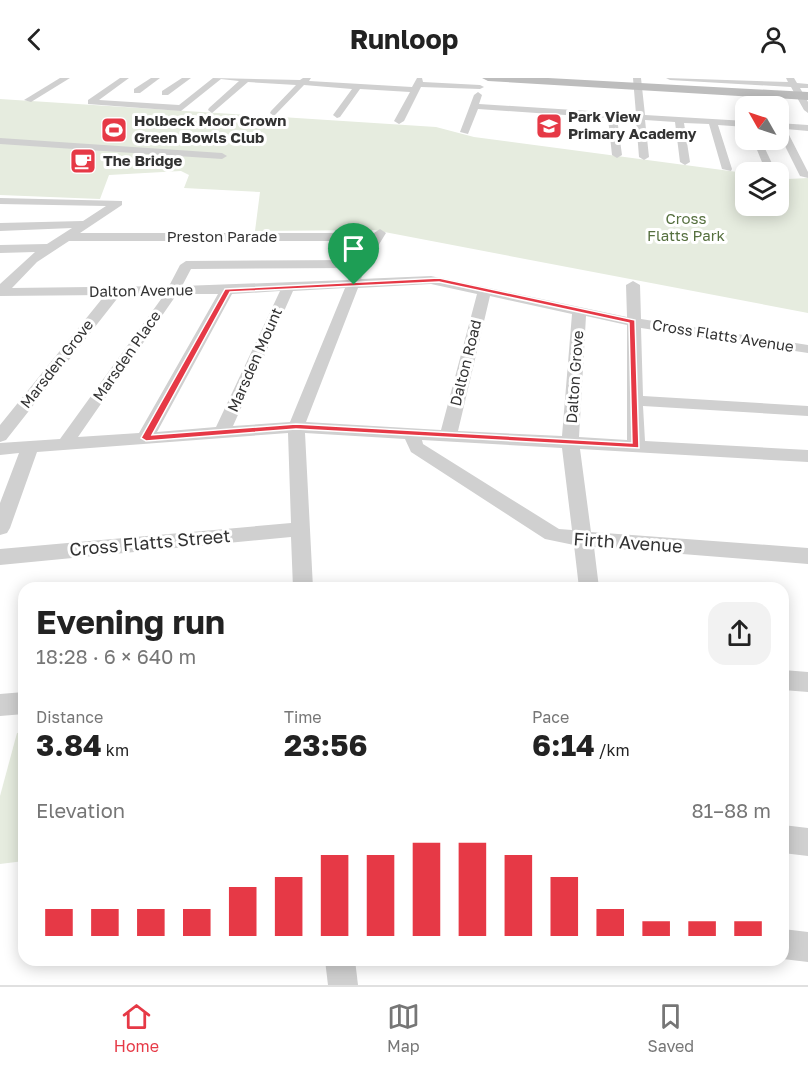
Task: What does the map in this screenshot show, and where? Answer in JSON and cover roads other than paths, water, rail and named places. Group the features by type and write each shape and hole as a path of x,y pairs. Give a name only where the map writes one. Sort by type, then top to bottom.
{"street":[{"path":"28,100 66,78"},
{"path":"125,78 91,102 181,108 218,78"},
{"path":"137,91 156,78"},
{"path":"165,93 187,78"},
{"path":"224,78 305,80 358,86 482,85 554,80 638,82 804,96"},
{"path":"670,78 792,81 808,86"},
{"path":"212,110 246,79"},
{"path":"274,113 305,80"},
{"path":"792,81 804,96 808,110"},
{"path":"638,82 644,157"},
{"path":"399,121 418,84"},
{"path":"482,85 489,96"},
{"path":"465,132 482,85"},
{"path":"337,115 358,86"},
{"path":"628,105 652,106"},
{"path":"474,106 735,123"},
{"path":"612,116 617,154"},
{"path":"679,120 686,162"},
{"path":"713,122 727,169"},
{"path":"789,127 808,128"},
{"path":"0,141 222,156"},
{"path":"789,145 805,176"},
{"path":"0,201 118,203 33,259 0,292"},
{"path":"0,227 88,224"},
{"name":"Preston Parade","path":"68,237 378,235 361,264"},
{"path":"0,249 51,248"},
{"path":"303,582 296,427 361,264"},
{"name":"Marsden Place","path":"64,444 173,291 186,265 361,264"},
{"name":"Cross Flatts Avenue","path":"354,285 431,280 632,322 808,349"},
{"name":"Dalton Avenue","path":"0,292 227,290 354,285"},
{"path":"633,285 636,446"},
{"name":"Marsden Mount","path":"222,432 288,288"},
{"path":"146,438 227,290"},
{"name":"Dalton Road","path":"448,436 484,290"},
{"name":"Marsden Grove","path":"0,436 115,292"},
{"name":"Dalton Grove","path":"579,310 570,442 588,582"},
{"path":"635,400 808,411"},
{"path":"0,449 296,427 808,456"},
{"name":"Firth Avenue","path":"413,434 417,448 552,534 582,540 808,556"},
{"path":"0,528 30,447"},
{"name":"Cross Flatts Street","path":"0,558 300,529"},
{"path":"789,680 808,682"},
{"path":"0,705 18,704"},
{"path":"789,840 808,842"},
{"path":"789,945 808,947"},
{"path":"341,966 343,985"}],"place":[{"name":"Park View Primary Academy","path":"549,126"},
{"name":"Holbeck Moor Crown Green Bowls Club","path":"114,130"},
{"name":"The Bridge","path":"83,161"}],"park label":[{"name":"Cross Flatts Park","path":"686,228"}]}
